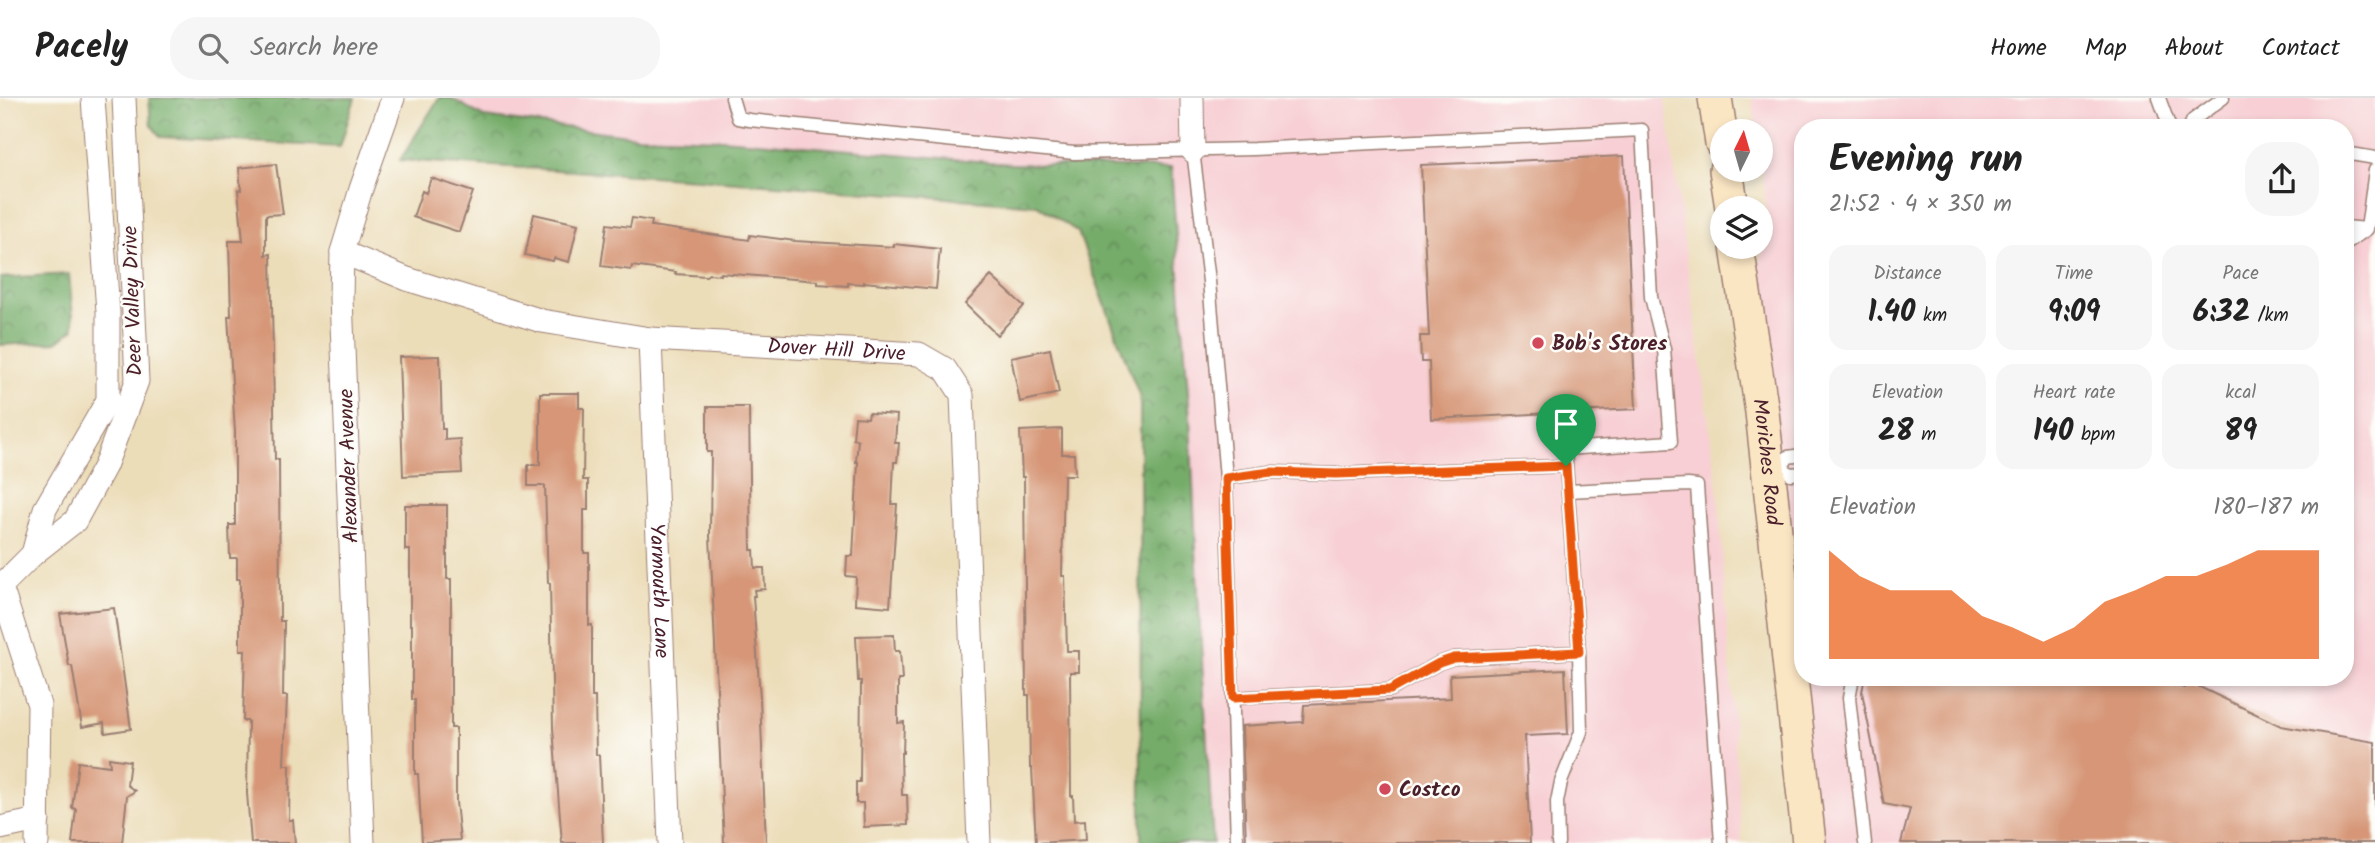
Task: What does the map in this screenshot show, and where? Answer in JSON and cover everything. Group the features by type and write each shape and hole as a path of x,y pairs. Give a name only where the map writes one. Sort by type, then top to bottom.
{"street":[{"name":"Deer Valley Drive","path":"33,554 45,509 108,400 108,312 93,98"},
{"name":"Deer Valley Drive","path":"37,832 39,705 0,587 33,554 75,521 105,466 136,381 124,98"},
{"name":"Alexander Avenue","path":"363,843 341,298 342,252 393,98"},
{"path":"1192,98 1193,151"},
{"path":"1716,98 1719,119"},
{"name":"Dover Hill Drive","path":"342,252 407,279 542,321 650,338 919,354 945,369 962,395 979,843"},
{"name":"Moriches Road","path":"1739,259 1762,412 1774,469 1794,683"},
{"name":"Yarmouth Lane","path":"650,338 670,843"},
{"name":"Moriches Road","path":"1794,686 1809,843"},
{"path":"0,828 37,832"}],"lane":[{"path":"732,98 738,118 749,120 1074,153 1193,151 1642,130 1651,297 1664,349 1671,442 1565,449 1579,652 1581,732 1561,782 1557,802 1558,843"},
{"path":"2160,98 2167,119"},
{"path":"2194,119 2223,98"},
{"path":"1193,151 1209,281 1226,478 1237,843"},
{"path":"2354,154 2375,158"},
{"path":"2354,238 2367,229 2375,170"},
{"path":"2354,228 2367,229"},
{"path":"1774,469 1788,457 1794,456"},
{"path":"1226,478 1271,472 1336,474 1566,466"},
{"path":"1774,469 1794,474"},
{"path":"1568,491 1697,486 1721,843"},
{"path":"1233,698 1390,690 1439,663 1454,658 1579,652"},
{"path":"1851,686 1849,698 1865,843"}],"shaded area":[{"path":"451,98 1665,98 1718,491 1742,843 1213,843 1171,168 1012,164 722,139 636,136 484,117"},
{"path":"1752,98 2375,98 2375,843 1808,843 1750,313 1760,259 1773,259 1773,196 1765,196 1763,182 1773,182 1773,119 1755,119"}],"green space":[{"path":"149,98 355,98 340,147 161,137 151,125"},
{"path":"439,98 451,98 484,117 636,136 722,139 1012,164 1171,168 1190,418 1213,843 1141,843 1140,398 1078,232 1037,205 400,160"},
{"path":"69,274 74,329 56,342 0,345 0,278"}],"building":[{"path":"1624,156 1636,409 1431,419 1429,362 1421,362 1420,336 1429,336 1421,165"},
{"path":"276,164 283,214 266,215 266,255 271,254 275,459 279,459 280,621 284,621 283,696 287,696 284,765 290,765 289,820 293,820 295,843 251,843 247,793 248,721 243,721 245,650 240,650 240,579 237,579 237,558 230,558 229,525 235,525 235,432 228,316 231,316 229,241 243,241 238,190 241,190 239,168"},
{"path":"431,178 473,192 459,232 413,217 422,191 426,193"},
{"path":"534,214 578,224 569,262 525,255"},
{"path":"632,218 652,221 651,226 749,240 750,235 795,241 894,247 894,244 940,249 936,289 864,282 848,283 848,286 818,284 818,281 721,273 706,276 675,274 676,272 632,266 631,270 601,266 607,224 630,227"},
{"path":"991,276 1024,306 997,335 965,304"},
{"path":"1050,349 1059,393 1020,402 1011,357"},
{"path":"440,356 442,429 445,429 445,440 460,439 462,473 403,476 399,357"},
{"path":"540,393 579,393 579,408 584,408 583,480 588,480 588,510 584,510 584,553 589,553 592,697 595,697 596,755 599,755 603,843 562,843 553,728 545,486 528,486 528,465 540,465"},
{"path":"707,407 749,407 751,550 754,550 755,568 764,568 765,589 754,590 753,596 766,843 724,843 710,536 711,452 707,452"},
{"path":"869,413 897,415 895,443 899,443 897,462 894,462 892,504 897,504 890,607 855,604 856,577 846,576 847,556 853,556 858,462 858,440 853,439 855,417 868,418"},
{"path":"1062,429 1062,454 1074,454 1075,475 1064,475 1062,576 1065,576 1067,651 1079,651 1079,672 1070,672 1071,796 1074,821 1085,820 1086,840 1036,843 1030,768 1029,695 1026,695 1024,477 1020,431"},
{"path":"405,505 447,505 447,579 451,579 451,728 456,728 456,802 460,840 422,842 418,774 415,774 410,550 405,550"},
{"path":"114,608 131,729 105,733 104,723 82,727 60,614"},
{"path":"894,635 895,651 900,651 902,680 898,680 898,723 904,722 901,753 902,795 907,795 908,825 864,827 863,803 856,803 856,782 860,782 861,681 858,681 856,636"},
{"name":"Costco","path":"1565,669 1568,734 1525,736 1530,843 1246,843 1242,726 1303,722 1304,705 1451,698 1450,675"},
{"path":"1863,686 2198,686 2281,726 2375,742 2375,843 1901,843 1910,809 1884,804 1862,692"},
{"path":"109,758 130,761 127,785 135,791 127,796 122,843 72,843 76,809 72,808 78,762 110,766"}],"place":[{"name":"Bob's Stores","path":"1538,343"},
{"name":"Costco","path":"1385,789"}],"route":[{"path":"1566,466 1579,652 1454,658 1439,663 1390,690 1233,698 1226,478 1271,472 1336,474 1566,466"}]}
